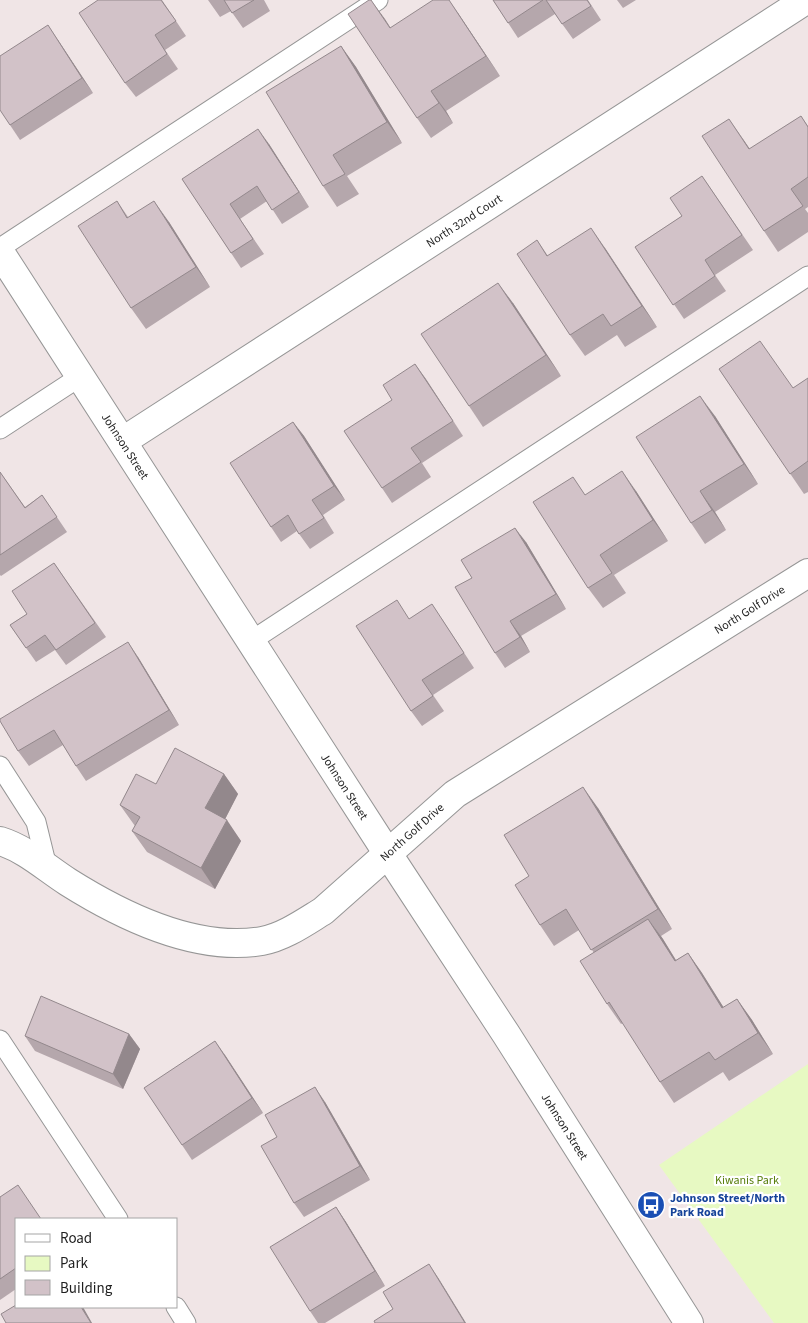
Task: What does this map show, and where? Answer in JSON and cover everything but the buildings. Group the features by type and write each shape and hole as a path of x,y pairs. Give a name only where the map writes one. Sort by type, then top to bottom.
{"street":[{"name":"North 32nd Court","path":"123,441 806,0"},
{"name":"Johnson Street","path":"0,250 388,854 506,1034 689,1323"},
{"name":"North Golf Drive","path":"0,841 23,851 97,900 156,927 211,942 262,941 301,925 323,911 455,794 808,573"}],"lane":[{"path":"0,250 378,0"},
{"path":"251,641 808,276"},
{"path":"0,429 81,376"},
{"path":"0,766 36,822 47,867"},
{"path":"0,1040 117,1218"},
{"path":"177,1308 186,1323"}],"green space":[{"name":"Kiwanis Park","path":"808,1064 808,1323 774,1323 659,1165"}],"place":[{"name":"Johnson Street/North Park Road","path":"651,1205"}]}
